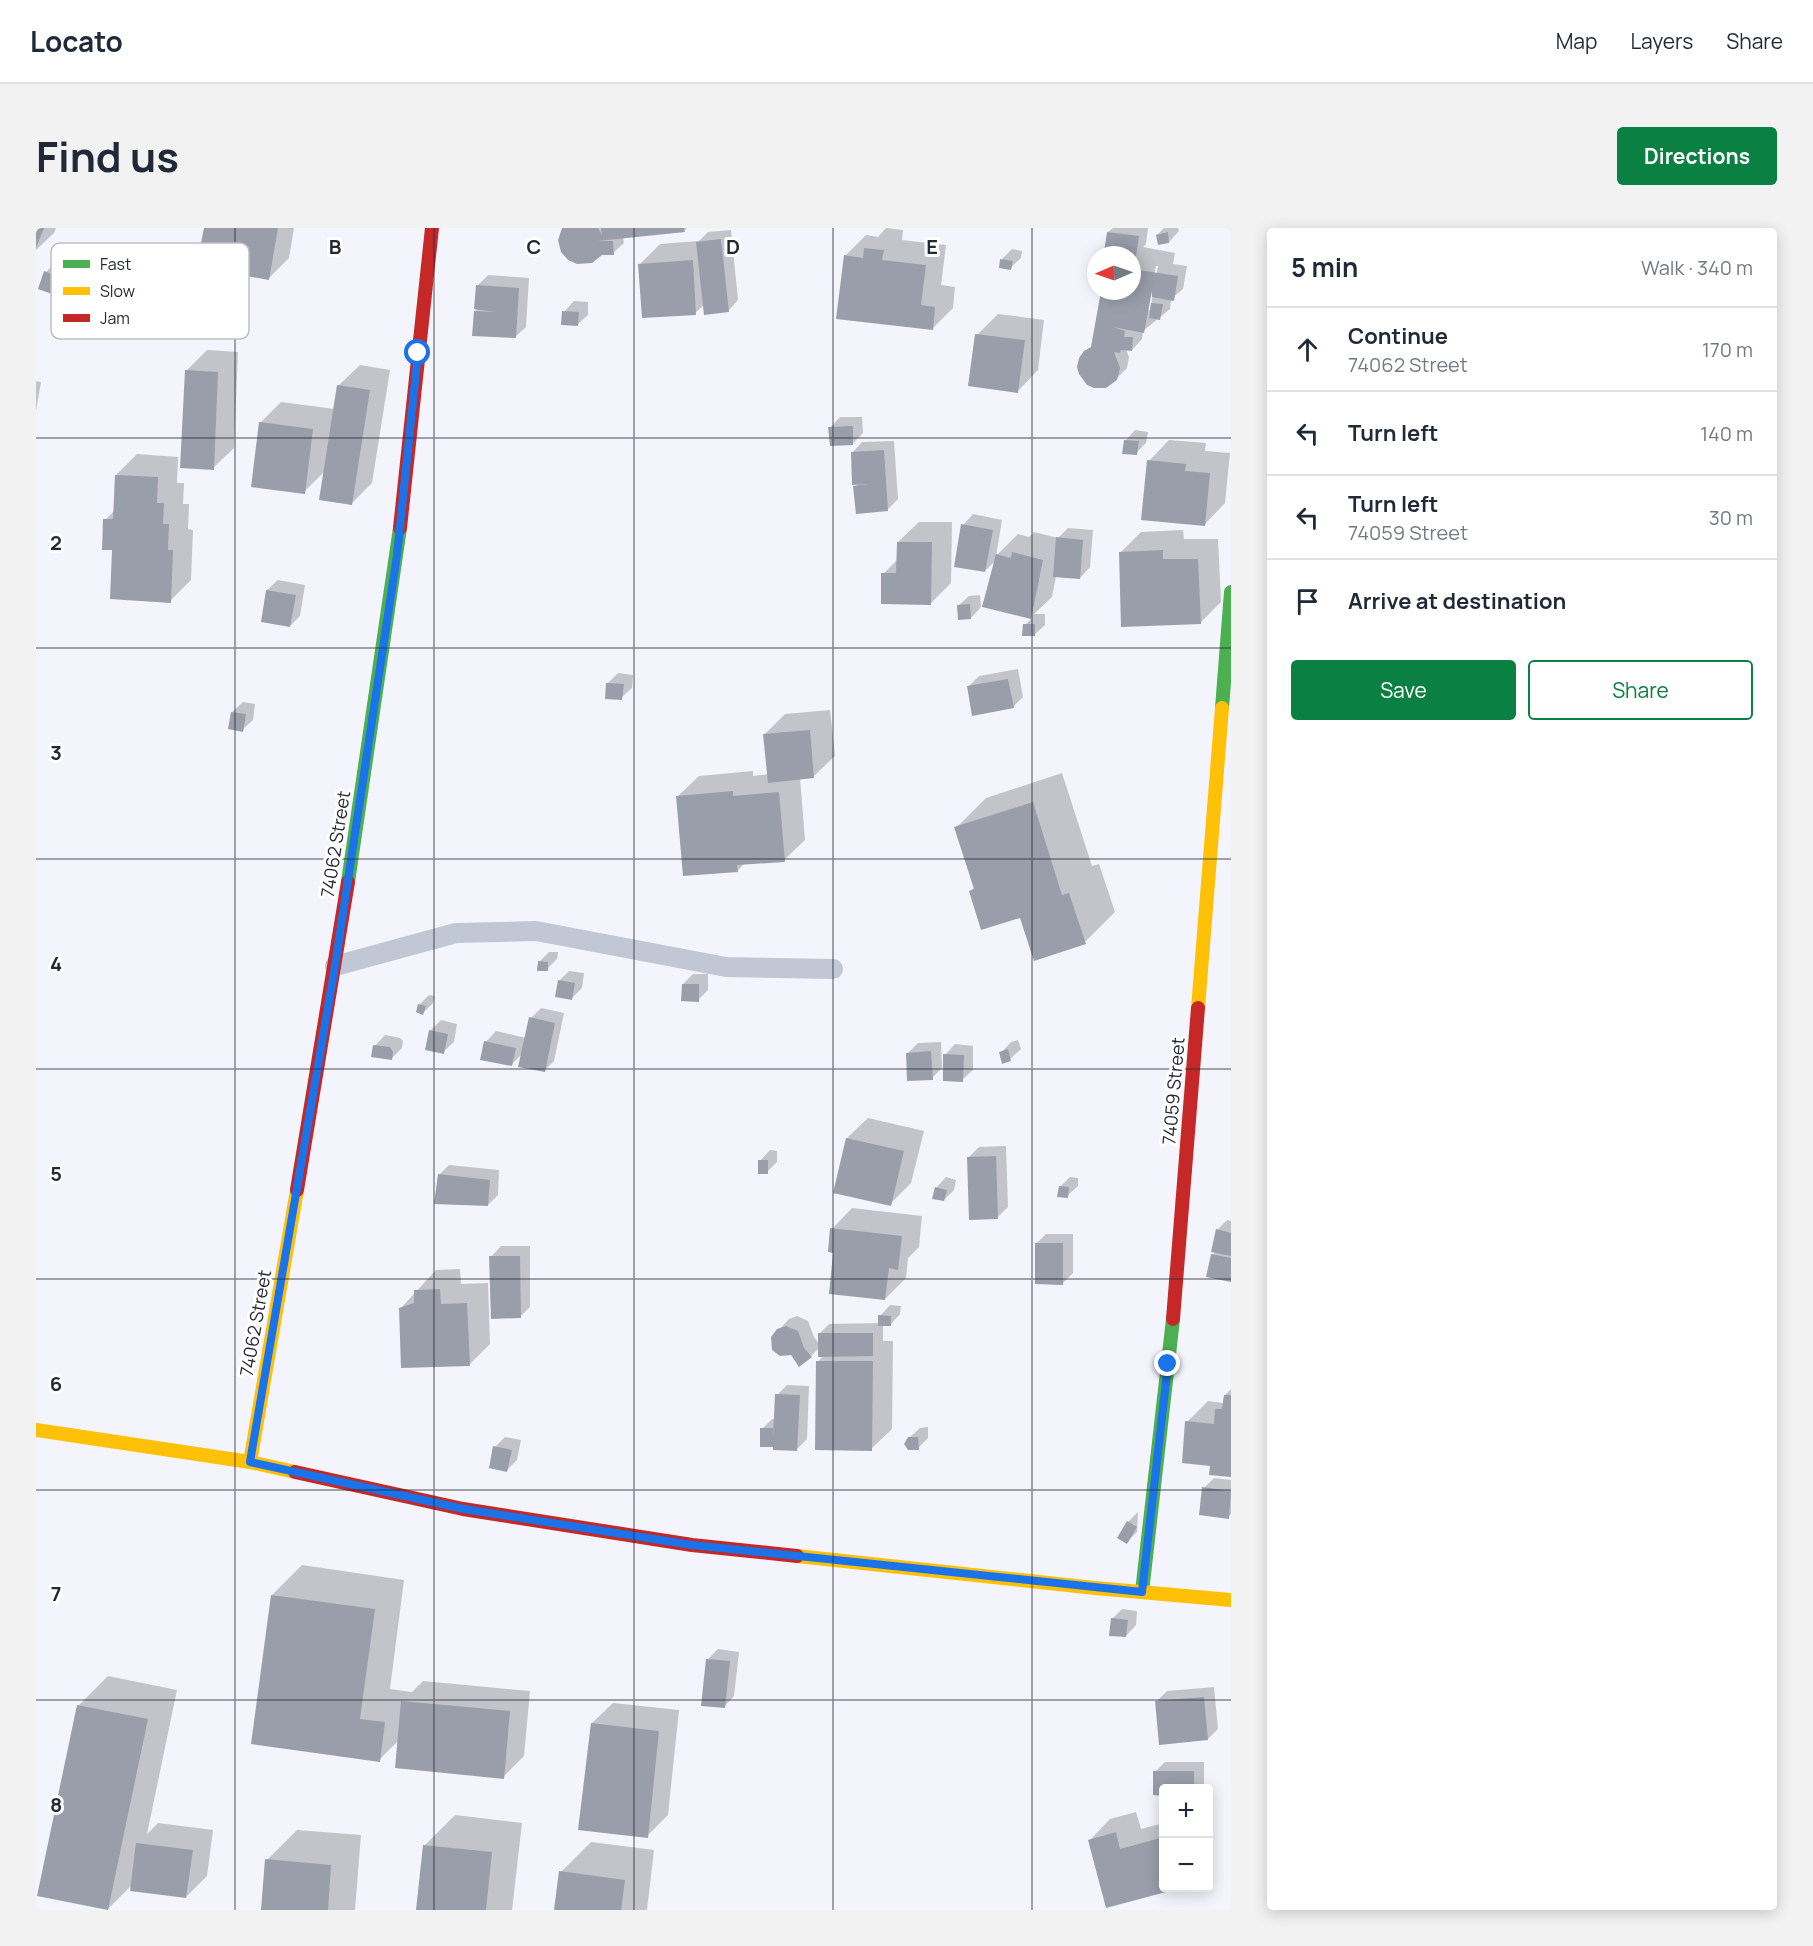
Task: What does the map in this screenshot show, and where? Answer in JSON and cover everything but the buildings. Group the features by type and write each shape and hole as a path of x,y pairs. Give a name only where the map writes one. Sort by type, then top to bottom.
{"street":[{"name":"74062 Street","path":"250,1462 335,966 397,555 432,228"},
{"name":"74059 Street","path":"1142,1592 1170,1352 1231,592"},
{"path":"36,1430 250,1462 464,1509 692,1545 1231,1600"}],"lane":[{"path":"335,966 456,933 536,930 726,967 833,969"}],"traffic: fast":[{"path":"348,882 400,528"},
{"path":"1222,708 1231,592"},
{"path":"1142,1592 1173,1319"}],"traffic: slow":[{"path":"1198,1008 1222,708"},
{"path":"250,1462 297,1190"},
{"path":"36,1430 250,1462 295,1472"},
{"path":"797,1556 1231,1600"}],"traffic: jam":[{"path":"400,528 432,228"},
{"path":"297,1190 348,882"},
{"path":"1173,1319 1198,1008"},
{"path":"295,1472 463,1509 692,1545 797,1556"}],"route":[{"path":"418,353 397,555 335,966 250,1462 464,1509 692,1545 1142,1592 1168,1364"}]}
